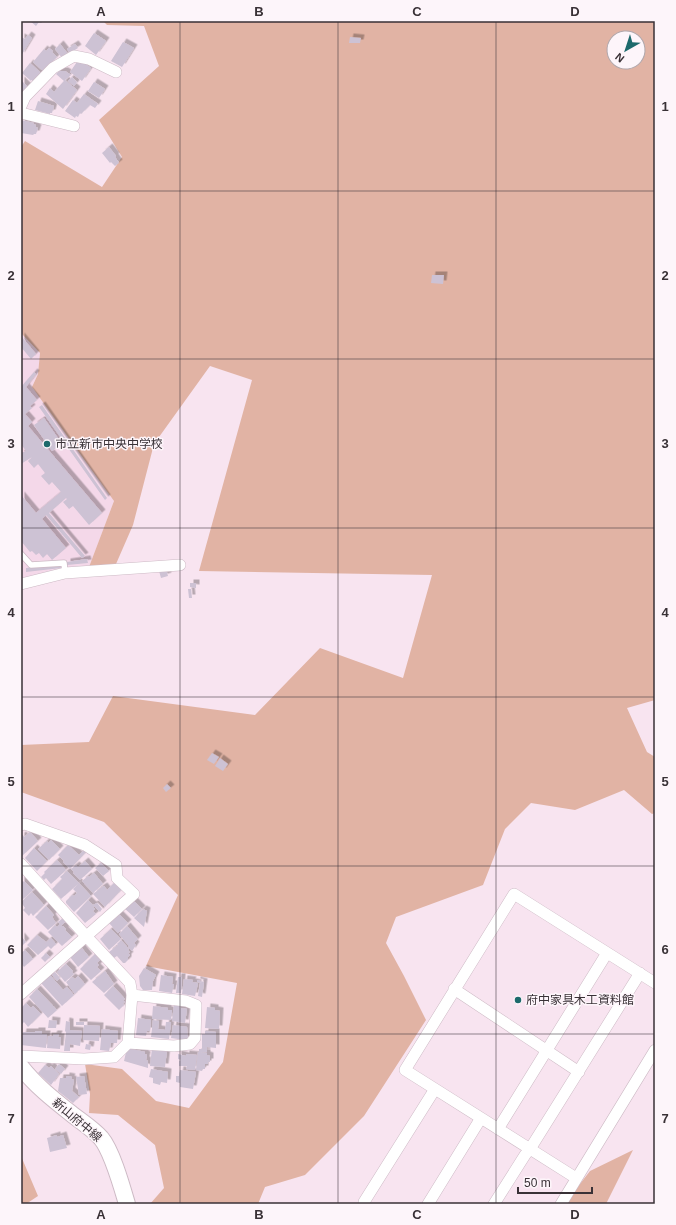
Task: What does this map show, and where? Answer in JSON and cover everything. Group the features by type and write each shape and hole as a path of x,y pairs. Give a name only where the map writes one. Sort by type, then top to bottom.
{"main road":[{"name":"新山府中線","path":"21,1067 43,1092 88,1126 102,1139 114,1163 127,1204"}],"street":[{"path":"21,106 25,97 52,68 74,56 89,59 116,72"},
{"path":"21,113 74,126"},
{"path":"21,584 64,573 180,565"},
{"path":"21,825 25,824 85,845 116,865 117,878 134,894 21,994"},
{"path":"21,864 130,983 132,995 128,1043 114,1057 84,1059 21,1056"},
{"path":"576,1178 405,1070 514,894 655,982"},
{"path":"498,1129 608,953"},
{"path":"494,1204 640,973"},
{"path":"454,989 578,1072"},
{"path":"128,1043 174,1046 190,1044 195,1038 196,1005 186,1001 132,995"},
{"path":"561,1204 655,1050"},
{"path":"364,1202 435,1089"},
{"path":"428,1204 481,1118"}],"lane":[{"path":"21,554 30,565 64,563 64,573"}],"shaded area":[{"path":"103,21 655,21 655,700 627,708 647,752 655,757 655,813 652,814 624,790 575,810 531,803 505,829 483,885 396,917 386,943 426,1020 364,1116 305,1175 265,1187 258,1204 150,1204 164,1188 155,1145 118,1115 89,1113 90,1094 85,1064 122,1069 156,1101 189,1108 223,1062 237,983 146,966 178,895 104,822 21,792 21,745 89,742 113,696 255,715 320,648 403,678 432,575 199,571 252,380 210,366 154,444 133,525 116,564 89,567 114,501 32,387 38,374 40,353 21,333 21,147 25,141 102,187 122,157 99,120 159,66 144,26 107,25"},
{"name":"市立新市中央中学校","path":"21,333 40,353 38,374 32,387 114,501 89,567 21,578"},
{"path":"633,1150 606,1204 567,1204 573,1193 590,1171"},
{"path":"21,1156 38,1196 26,1204 21,1204"}],"building":[{"path":"30,21 43,21 41,23 39,22 36,26"},
{"path":"94,33 106,41 96,55 85,46"},
{"path":"28,35 32,38 21,56 21,37 25,39"},
{"path":"350,37 361,38 360,43 349,43"},
{"path":"123,42 134,48 122,67 111,61"},
{"path":"60,44 68,54 62,58 55,49"},
{"path":"75,44 78,48 70,53 67,49"},
{"path":"49,48 57,57 43,71 33,62 44,49 46,51"},
{"path":"79,59 91,68 82,81 70,72"},
{"path":"30,63 41,73 33,81 22,73"},
{"path":"59,71 65,71 71,75 65,80 77,90 63,109 46,94 50,88 54,92 64,81 56,74"},
{"path":"72,77 77,82 74,86 68,81"},
{"path":"21,80 28,87 21,96"},
{"path":"94,82 105,89 99,98 88,91"},
{"path":"84,94 98,104 95,108 90,105 81,114 80,113 78,117 76,116 75,118 65,111 73,100 77,103"},
{"path":"38,101 54,106 52,113 50,114 35,110"},
{"path":"21,120 34,123 33,124 38,128 36,134 21,133"},
{"path":"109,147 119,163 115,166 111,162 110,163 102,153"},
{"path":"432,275 444,275 443,284 431,283"},
{"path":"21,336 36,354 31,359 21,347"},
{"path":"34,372 36,374 26,387 37,400 30,406 32,408 25,414 32,422 28,426 102,513 89,525 73,506 69,509 63,502 67,499 66,498 49,513 85,556 82,558 46,515 42,519 66,548 52,560 47,554 43,558 39,553 36,555 32,551 30,552 21,541 21,495 36,513 61,492 52,482 49,485 41,476 45,473 38,464 34,468 28,461 32,457 21,464 21,453 26,451 21,444 21,387"},
{"path":"42,405 107,498 105,500 39,407"},
{"path":"44,418 62,444 52,451 34,425"},
{"path":"87,559 88,563 67,565 67,562"},
{"path":"60,564 61,568 26,572 26,568"},
{"path":"166,569 168,576 161,578 159,571"},
{"path":"190,583 196,583 196,588 190,587"},
{"path":"188,589 191,589 192,598 189,598"},
{"path":"212,753 219,757 214,764 207,760"},
{"path":"220,758 228,764 223,771 215,766"},
{"path":"167,784 171,788 166,792 163,788"},
{"path":"30,832 38,841 22,856 21,836 23,835 24,837"},
{"path":"51,840 60,849 49,860 38,849 47,841 48,843"},
{"path":"68,845 79,855 84,850 86,852 70,869 58,855"},
{"path":"34,848 47,861 37,871 25,858"},
{"path":"57,860 66,870 51,884 46,878 44,880 41,877 45,873 44,872"},
{"path":"85,861 92,869 80,880 71,869 76,865 78,867"},
{"path":"101,863 109,871 103,876 95,868"},
{"path":"67,871 79,883 61,899 52,889 62,879 60,877"},
{"path":"94,873 103,884 93,893 82,881"},
{"path":"21,879 33,890 21,901"},
{"path":"79,883 91,896 74,912 66,901 72,895 74,896 77,893 73,889"},
{"path":"114,883 122,889 105,907 93,894 104,886 107,890"},
{"path":"32,892 44,905 33,916 31,913 29,916 23,910 25,908 21,902"},
{"path":"132,899 142,909 134,917 124,908"},
{"path":"88,900 93,905 97,903 102,909 100,912 94,906 93,907 95,909 93,911 96,914 85,923 76,913"},
{"path":"46,906 54,915 52,917 56,923 48,930 35,917"},
{"path":"143,909 147,911 144,927 134,918"},
{"path":"119,914 128,923 118,933 109,923"},
{"path":"63,918 66,921 61,926 66,929 65,930 72,937 62,946 48,932 55,925 57,927 60,924 58,922"},
{"path":"127,926 138,939 134,943 136,945 132,951 119,934"},
{"path":"111,929 121,939 109,950 100,939"},
{"path":"37,935 46,942 43,945 51,938 56,944 51,949 48,946 38,955 27,945"},
{"path":"21,936 26,942 22,946 21,945"},
{"path":"121,940 130,952 128,953 130,955 128,960 125,963 123,963 117,956 114,958 109,952 118,945 117,944"},
{"path":"81,947 89,957 78,967 70,957"},
{"path":"25,950 33,959 24,967 21,963 21,953"},
{"path":"46,953 50,957 45,962 41,958"},
{"path":"95,954 100,960 97,963 99,965 97,967 101,971 91,980 80,969"},
{"path":"66,964 74,974 65,982 57,972"},
{"path":"144,968 156,975 153,981 152,990 143,990 140,986 139,976"},
{"path":"105,971 114,984 104,993 92,982"},
{"path":"55,972 60,978 57,981 52,975"},
{"path":"50,975 63,990 67,987 74,995 62,1006 41,983"},
{"path":"161,975 173,977 172,984 174,984 172,993 159,991"},
{"path":"78,976 85,984 75,994 66,982 72,977 75,979"},
{"path":"178,977 182,977 181,993 176,993"},
{"path":"184,979 193,980 192,982 198,983 195,996 182,994"},
{"path":"197,980 204,982 202,997 198,996 200,983 202,983 197,982"},
{"path":"113,986 125,999 123,1000 125,1002 123,1003 124,1005 119,1010 104,995"},
{"path":"37,989 57,1010 48,1018 29,997"},
{"path":"26,1003 31,1008 33,1006 41,1014 28,1027 24,1022 21,1025 21,1008"},
{"path":"174,1004 181,1005 180,1008 187,1009 185,1023 172,1021"},
{"path":"153,1006 172,1010 171,1020 152,1019"},
{"path":"207,1007 215,1008 215,1010 220,1011 219,1029 205,1028"},
{"path":"138,1018 151,1020 150,1031 147,1031 146,1036 136,1035"},
{"path":"49,1020 57,1021 56,1028 48,1028"},
{"path":"153,1020 159,1021 158,1029 165,1030 166,1022 171,1022 169,1039 151,1037"},
{"path":"66,1021 70,1022 70,1030 82,1031 80,1046 70,1044 70,1051 64,1051"},
{"path":"76,1022 84,1022 84,1025 76,1025"},
{"path":"84,1025 100,1026 99,1041 83,1040"},
{"path":"173,1025 187,1027 188,1039 171,1038"},
{"path":"102,1029 118,1031 117,1043 111,1043 109,1051 100,1050"},
{"path":"42,1031 42,1034 47,1034 46,1048 21,1045 23,1032"},
{"path":"205,1031 216,1032 216,1048 207,1047 207,1052 201,1052 207,1053 207,1055 210,1056 210,1062 205,1064 205,1069 202,1071 196,1070 198,1052 199,1049 202,1049 202,1034 205,1034"},
{"path":"54,1034 59,1034 58,1037 61,1037 60,1049 47,1048 48,1036 53,1036"},
{"path":"86,1044 91,1045 90,1050 85,1049"},
{"path":"127,1048 145,1052 147,1055 146,1060 148,1061 148,1068 124,1061"},
{"path":"152,1048 167,1050 165,1067 150,1066"},
{"path":"178,1054 186,1056 186,1054 197,1055 195,1070 186,1069 187,1066 179,1066 179,1061 181,1060 178,1059"},
{"path":"59,1064 65,1069 61,1074 55,1069"},
{"path":"45,1065 49,1068 51,1066 59,1074 51,1085 38,1073"},
{"path":"151,1069 168,1072 167,1083 161,1082 160,1085 153,1083 153,1078 149,1077"},
{"path":"180,1070 196,1072 193,1089 180,1087 180,1083 176,1082 176,1076 179,1076"},
{"path":"66,1076 72,1077 71,1079 74,1080 72,1091 79,1097 73,1103 58,1091 60,1078 66,1078"},
{"path":"84,1076 87,1094 79,1095 76,1077"},
{"path":"57,1135 57,1137 63,1135 67,1148 50,1152 47,1138"}],"place":[{"name":"市立新市中央中学校","path":"47,444"},
{"name":"府中家具木工資料館","path":"518,1000"}]}
